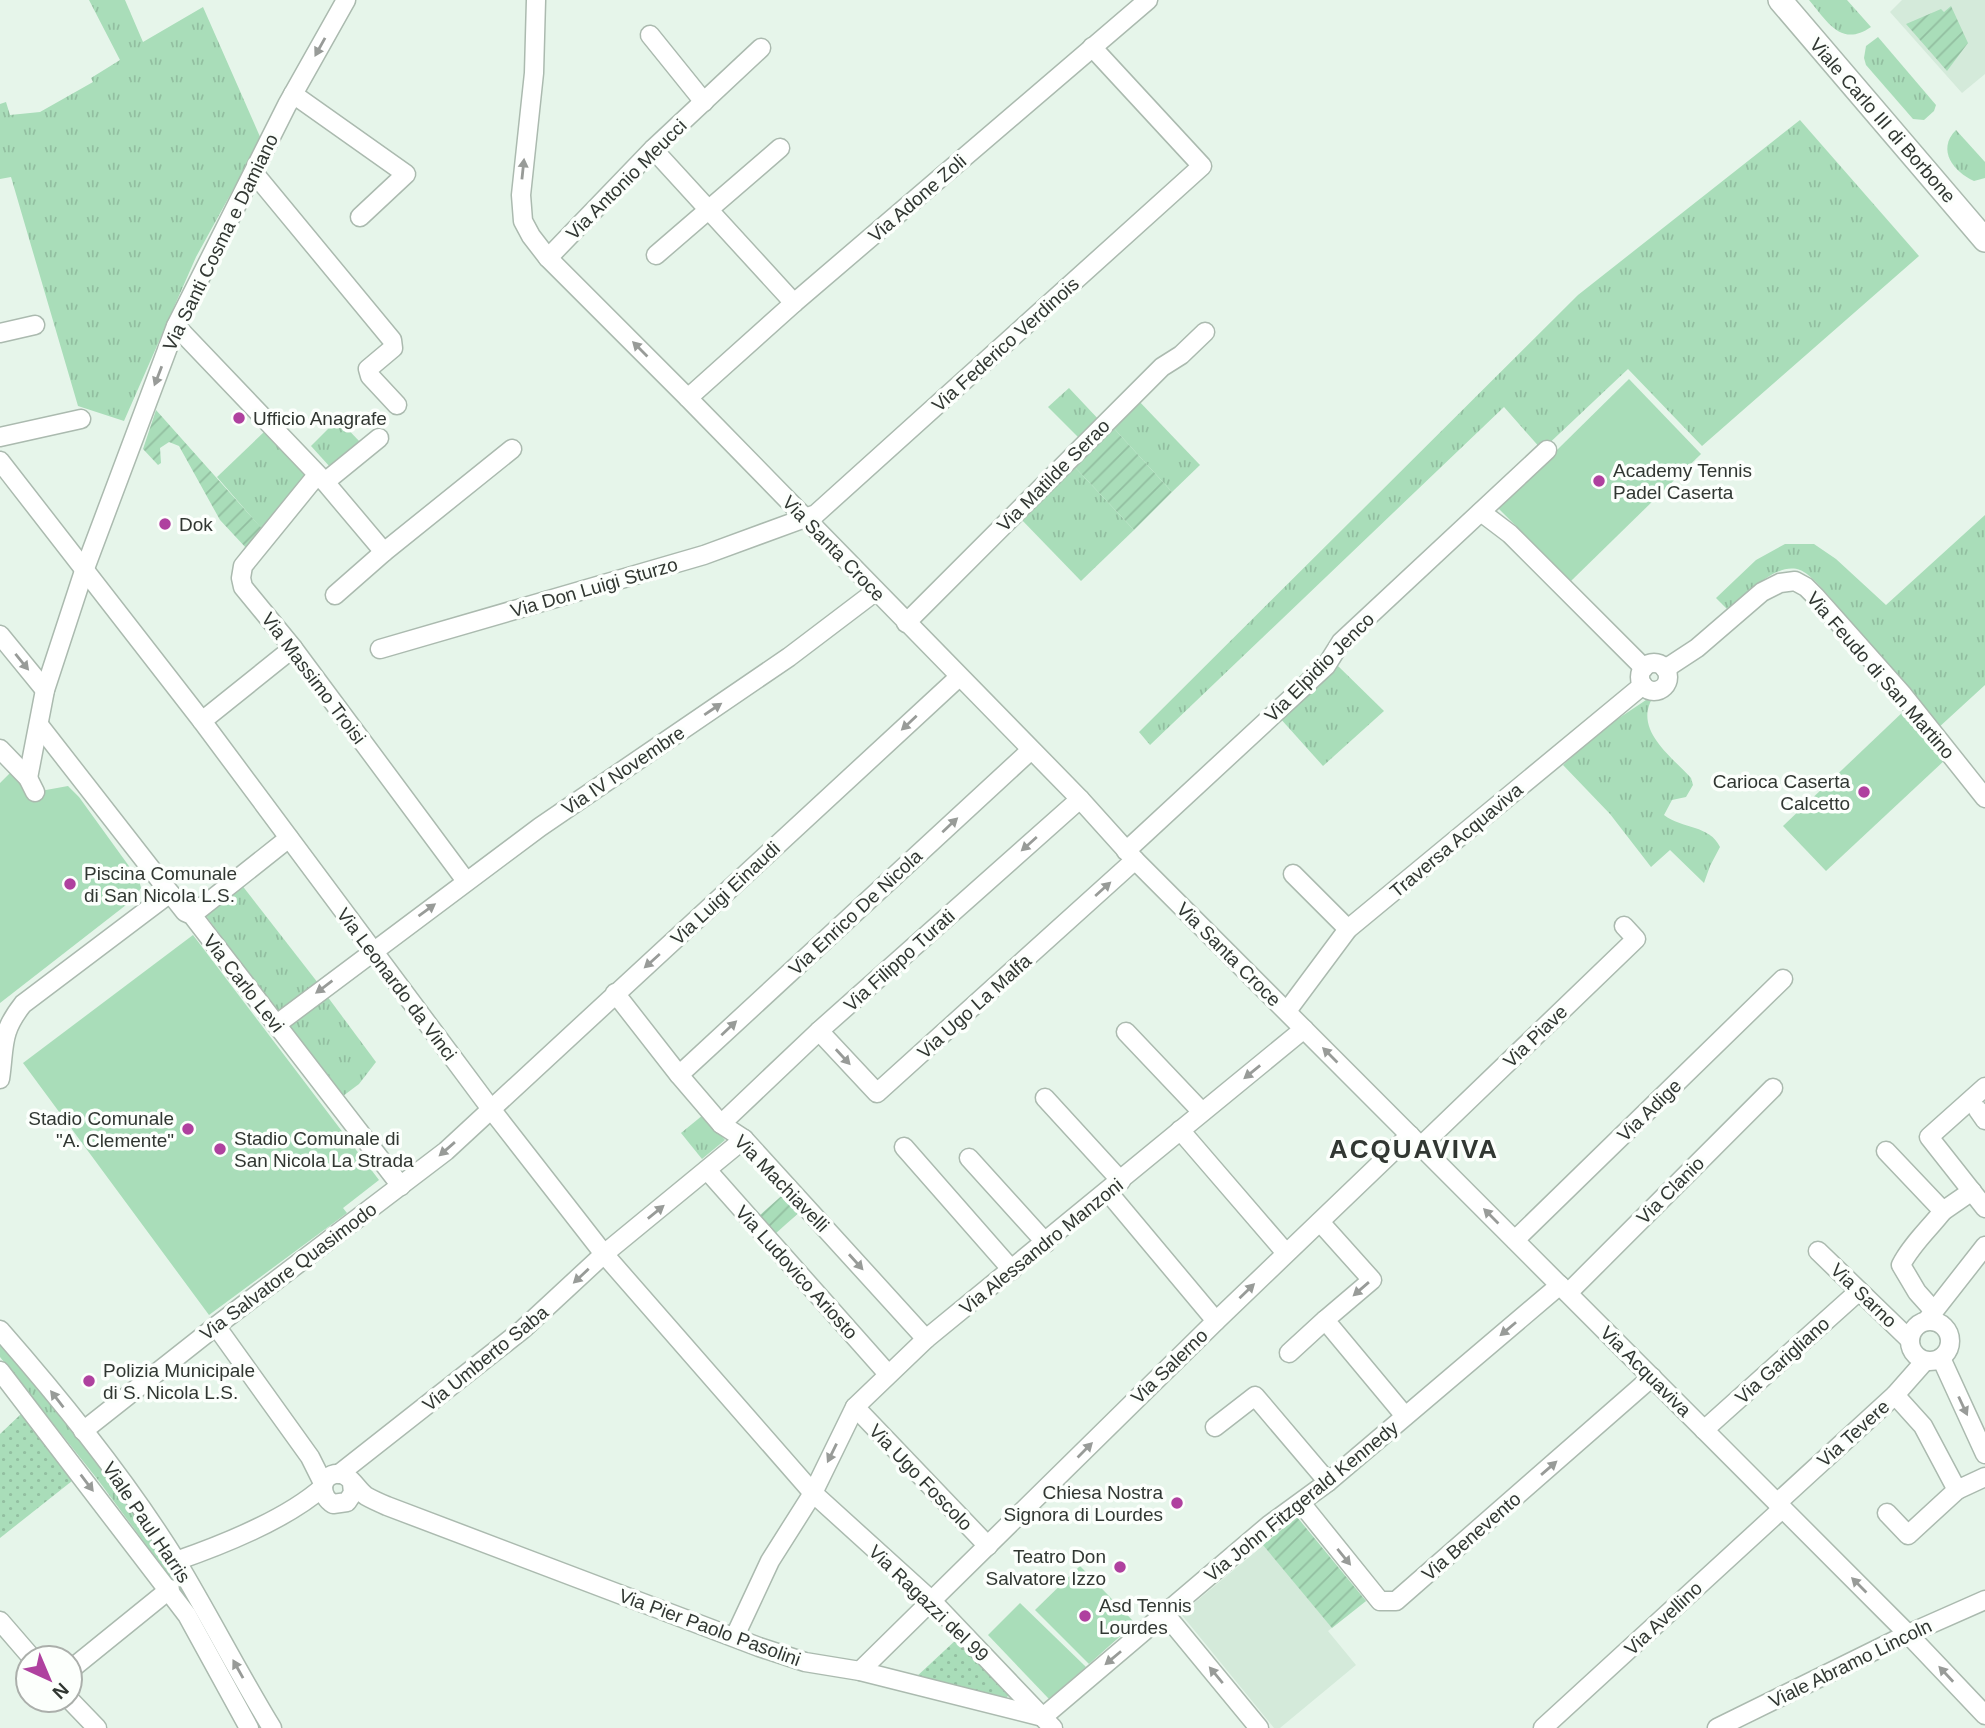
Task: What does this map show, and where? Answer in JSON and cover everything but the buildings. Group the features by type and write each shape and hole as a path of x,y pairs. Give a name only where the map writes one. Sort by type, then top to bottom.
{"main road":[{"name":"Viale Carlo III di Borbone","path":"1780,0 1985,240"},
{"name":"Viale Carlo III di Borbone","path":"1801,0 1985,216"}],"street":[{"name":"Via Santi Cosma e Damiano","path":"13,762 32,785 44,690 84,571 176,326 293,94 346,0"},
{"name":"Via Santa Croce","path":"536,0 534,73 521,195 523,221 548,258 1080,799 1130,855 1304,1029"},
{"name":"Via Adone Zoli","path":"688,398 794,303 1148,0"},
{"name":"Via Antonio Meucci","path":"650,35 704,102"},
{"name":"Via Federico Verdinois","path":"805,517 816,514 1202,166 1092,47"},
{"name":"Via Antonio Meucci","path":"548,258 653,149 761,48"},
{"path":"293,94 405,174 360,217"},
{"path":"656,255 780,148"},
{"path":"653,149 794,303"},
{"path":"254,173 392,340 393,348 368,369 370,376 397,405"},
{"path":"0,333 35,325"},
{"path":"176,326 321,479 384,552"},
{"name":"Via Matilde Serao","path":"906,623 1162,367 1181,355 1205,332"},
{"path":"0,437 81,419"},
{"name":"Via Massimo Troisi","path":"379,438 321,479 243,566 241,578 243,587 293,648 466,881"},
{"path":"334,595 512,449"},
{"name":"Via Elpidio Jenco","path":"1130,855 1326,666 1341,642 1547,450"},
{"name":"Via Leonardo da Vinci","path":"0,461 202,721 491,1109 604,1254 813,1493"},
{"path":"1480,512 1510,534 1654,691 1662,688 1668,677 1665,669 1655,664 1643,677"},
{"name":"Via Don Luigi Sturzo","path":"380,649 704,555 805,517"},
{"name":"Via Feudo di San Martino","path":"1665,669 1697,649 1762,592 1780,583 1795,581 1815,596 1903,695 1985,798"},
{"name":"Via IV Novembre","path":"277,1024 540,827 789,657 876,591"},
{"path":"0,635 44,690"},
{"path":"202,721 293,648"},
{"name":"Via Luigi Einaudi","path":"491,1109 959,677"},
{"name":"Traversa Acquaviva","path":"1287,1011 1348,929 1643,677"},
{"name":"Via Carlo Levi","path":"39,725 185,912 192,915 401,1186"},
{"path":"0,749 13,762 0,776"},
{"name":"Via Enrico De Nicola","path":"679,1074 1031,750"},
{"name":"Via Filippo Turati","path":"721,1124 819,1031 1080,799"},
{"path":"192,915 289,838"},
{"name":"Via Ugo La Malfa","path":"819,1031 877,1093 1130,855"},
{"path":"1293,874 1348,929"},
{"path":"0,1079 9,1021 23,1004 170,893"},
{"name":"Via Piave","path":"1415,1140 1636,939 1624,926"},
{"name":"Via Adige","path":"1515,1240 1783,979"},
{"name":"Via Machiavelli","path":"615,993 721,1124 744,1139 926,1339"},
{"name":"Via Acquaviva","path":"1304,1029 1908,1634 1985,1715"},
{"name":"Via Alessandro Manzoni","path":"735,1636 770,1561 813,1493 855,1407 926,1339 1304,1029"},
{"path":"1126,1032 1202,1112"},
{"path":"1985,1087 1929,1137 1985,1208"},
{"name":"Via Clanio","path":"1564,1289 1773,1088"},
{"path":"1045,1098 1216,1321"},
{"name":"Via Salvatore Quasimodo","path":"83,1431 216,1326 446,1152 491,1109"},
{"path":"1180,1130 1286,1253"},
{"name":"Via Umberto Saba","path":"338,1504 353,1493 337,1480 361,1457 522,1331 604,1254 744,1139"},
{"name":"Via Salerno","path":"860,1671 1286,1253 1415,1140"},
{"path":"904,1147 1013,1270"},
{"path":"1886,1151 1943,1211"},
{"path":"969,1158 1046,1243"},
{"name":"Via Ludovico Ariosto","path":"707,1170 888,1374"},
{"path":"1933,1359 1945,1354 1950,1342 1946,1330 1929,1317 1902,1265 1908,1251 1926,1234 1943,1211 1972,1191"},
{"path":"1289,1353 1372,1280 1320,1222"},
{"path":"1985,1246 1929,1317 1915,1329 1910,1340 1913,1351 1933,1359 1985,1454"},
{"name":"Via Sarno","path":"1818,1251 1910,1340"},
{"name":"Via John Fitzgerald Kennedy","path":"1048,1722 1165,1614 1269,1525 1328,1482 1405,1416 1564,1289"},
{"name":"Via Garigliano","path":"1704,1430 1859,1291"},
{"path":"1325,1320 1405,1416"},
{"path":"216,1326 310,1457 337,1480 325,1498 338,1504"},
{"name":"Viale Paul Harris","path":"0,1330 116,1473 176,1561 272,1728"},
{"name":"Via Tevere","path":"1780,1506 1933,1359"},
{"name":"Viale Paul Harris","path":"0,1371 170,1590 187,1615 249,1728"},
{"name":"Via Benevento","path":"1301,1503 1380,1601 1396,1601 1652,1377"},
{"path":"1215,1427 1255,1395 1328,1482"},
{"path":"1895,1395 1923,1426 1957,1490"},
{"name":"Via Ugo Foscolo","path":"855,1407 988,1546"},
{"path":"1887,1513 1908,1535 1957,1490 1985,1477"},
{"name":"Via Pier Paolo Pasolini","path":"176,1561 294,1509 337,1480 387,1506 650,1607 805,1662 860,1671 1048,1722"},
{"name":"Via Ragazzi del 99","path":"813,1493 931,1600 1048,1722"},
{"name":"Via Pier Paolo Pasolini","path":"294,1509 338,1504 387,1506"},
{"name":"Via Avellino","path":"1543,1728 1780,1506"},
{"path":"84,1659 170,1590"},
{"name":"Viale Abramo Lincoln","path":"1717,1728 1908,1634 1985,1600"},
{"path":"1165,1614 1259,1728"},
{"path":"0,1621 20,1644"},
{"path":"84,1714 97,1728"}],"shaded area":[{"path":"1902,0 1985,0 1985,74 1962,93 1890,12"},
{"path":"1297,1517 1366,1601 1328,1631 1356,1665 1280,1728 1274,1728 1181,1614"}],"green space":[{"path":"89,0 125,0 143,42 203,7 261,139 196,257 124,421 78,406 11,177 0,179 0,104 6,102 10,115 40,112 93,82 91,78 120,60"},
{"path":"1809,0 1847,0 1871,27 1851,35 1843,33 1829,23"},
{"path":"1951,6 1968,43 1947,71 1906,24 1941,9 1944,12"},
{"path":"1878,37 1936,105 1934,111 1924,120 1913,119 1866,65 1866,46"},
{"path":"1800,120 1919,256 1702,446 1628,369 1542,450 1504,407 1150,745 1139,732 1578,295"},
{"path":"1956,130 1985,162 1985,178 1974,181 1960,172 1950,160 1948,145"},
{"name":"Academy Tennis Padel Caserta","path":"1629,379 1701,454 1571,581 1498,508"},
{"path":"1069,388 1101,422 1082,441 1048,407"},
{"path":"1136,398 1200,465 1172,492 1110,424"},
{"path":"156,410 264,531 247,549 220,520 179,446 169,442 160,448 161,463 158,465 143,449"},
{"path":"338,419 361,443 330,467 311,446"},
{"path":"1110,424 1172,492 1134,530 1071,463"},
{"path":"264,432 305,475 261,528 217,477"},
{"path":"1071,463 1134,530 1081,581 1018,516"},
{"path":"1985,515 1985,685 1937,729 1829,596 1800,570 1781,570 1771,575 1729,611 1716,598 1756,560 1785,544 1814,544 1836,559 1886,605"},
{"path":"1337,665 1384,711 1323,766 1279,717"},
{"path":"1655,694 1647,718 1650,729 1664,750 1691,778 1693,785 1686,797 1672,800 1664,815 1710,835 1720,847 1704,883 1670,850 1651,867 1610,814 1563,765 1604,728"},
{"name":"Carioca Caserta Calcetto","path":"1906,709 1946,759 1826,871 1783,826"},
{"name":"Piscina Comunale di San Nicola L.S.","path":"12,771 35,792 68,786 79,797 139,880 141,888 135,898 0,1003 0,783"},
{"path":"241,884 318,983 279,1013 203,912"},
{"name":"Stadio Comunale di San Nicola La Strada","path":"193,935 379,1180 343,1208 347,1213 209,1315 23,1063"},
{"path":"327,996 376,1062 359,1084 343,1096 288,1025"},
{"path":"703,1115 725,1140 702,1159 681,1133"},
{"path":"787,1191 803,1209 775,1234 759,1216"},
{"path":"0,1339 90,1447 158,1543 264,1728 258,1728 190,1604 98,1480 0,1357"},
{"path":"21,1414 72,1481 0,1538 0,1434"},
{"path":"1297,1517 1366,1601 1332,1628 1263,1545"},
{"name":"Asd Tennis Lourdes","path":"1080,1566 1135,1623 1089,1664 1035,1610"},
{"path":"1020,1603 1086,1667 1049,1699 988,1635"},
{"path":"958,1638 1010,1694 1005,1699 915,1678"}],"place":[{"name":"Ufficio Anagrafe","path":"239,418"},
{"name":"Academy Tennis Padel Caserta","path":"1599,481"},
{"name":"Dok","path":"165,524"},
{"name":"Carioca Caserta Calcetto","path":"1864,792"},
{"name":"Piscina Comunale di San Nicola L.S.","path":"70,884"},
{"name":"Stadio Comunale \"A. Clemente\"","path":"188,1129"},
{"name":"Stadio Comunale di San Nicola La Strada","path":"220,1149"},
{"name":"Polizia Municipale di S. Nicola L.S.","path":"89,1381"},
{"name":"Chiesa Nostra Signora di Lourdes","path":"1177,1503"},
{"name":"Teatro Don Salvatore Izzo","path":"1120,1567"},
{"name":"Asd Tennis Lourdes","path":"1085,1616"}],"district":[{"name":"ACQUAVIVA","path":"1414,1149"}]}
